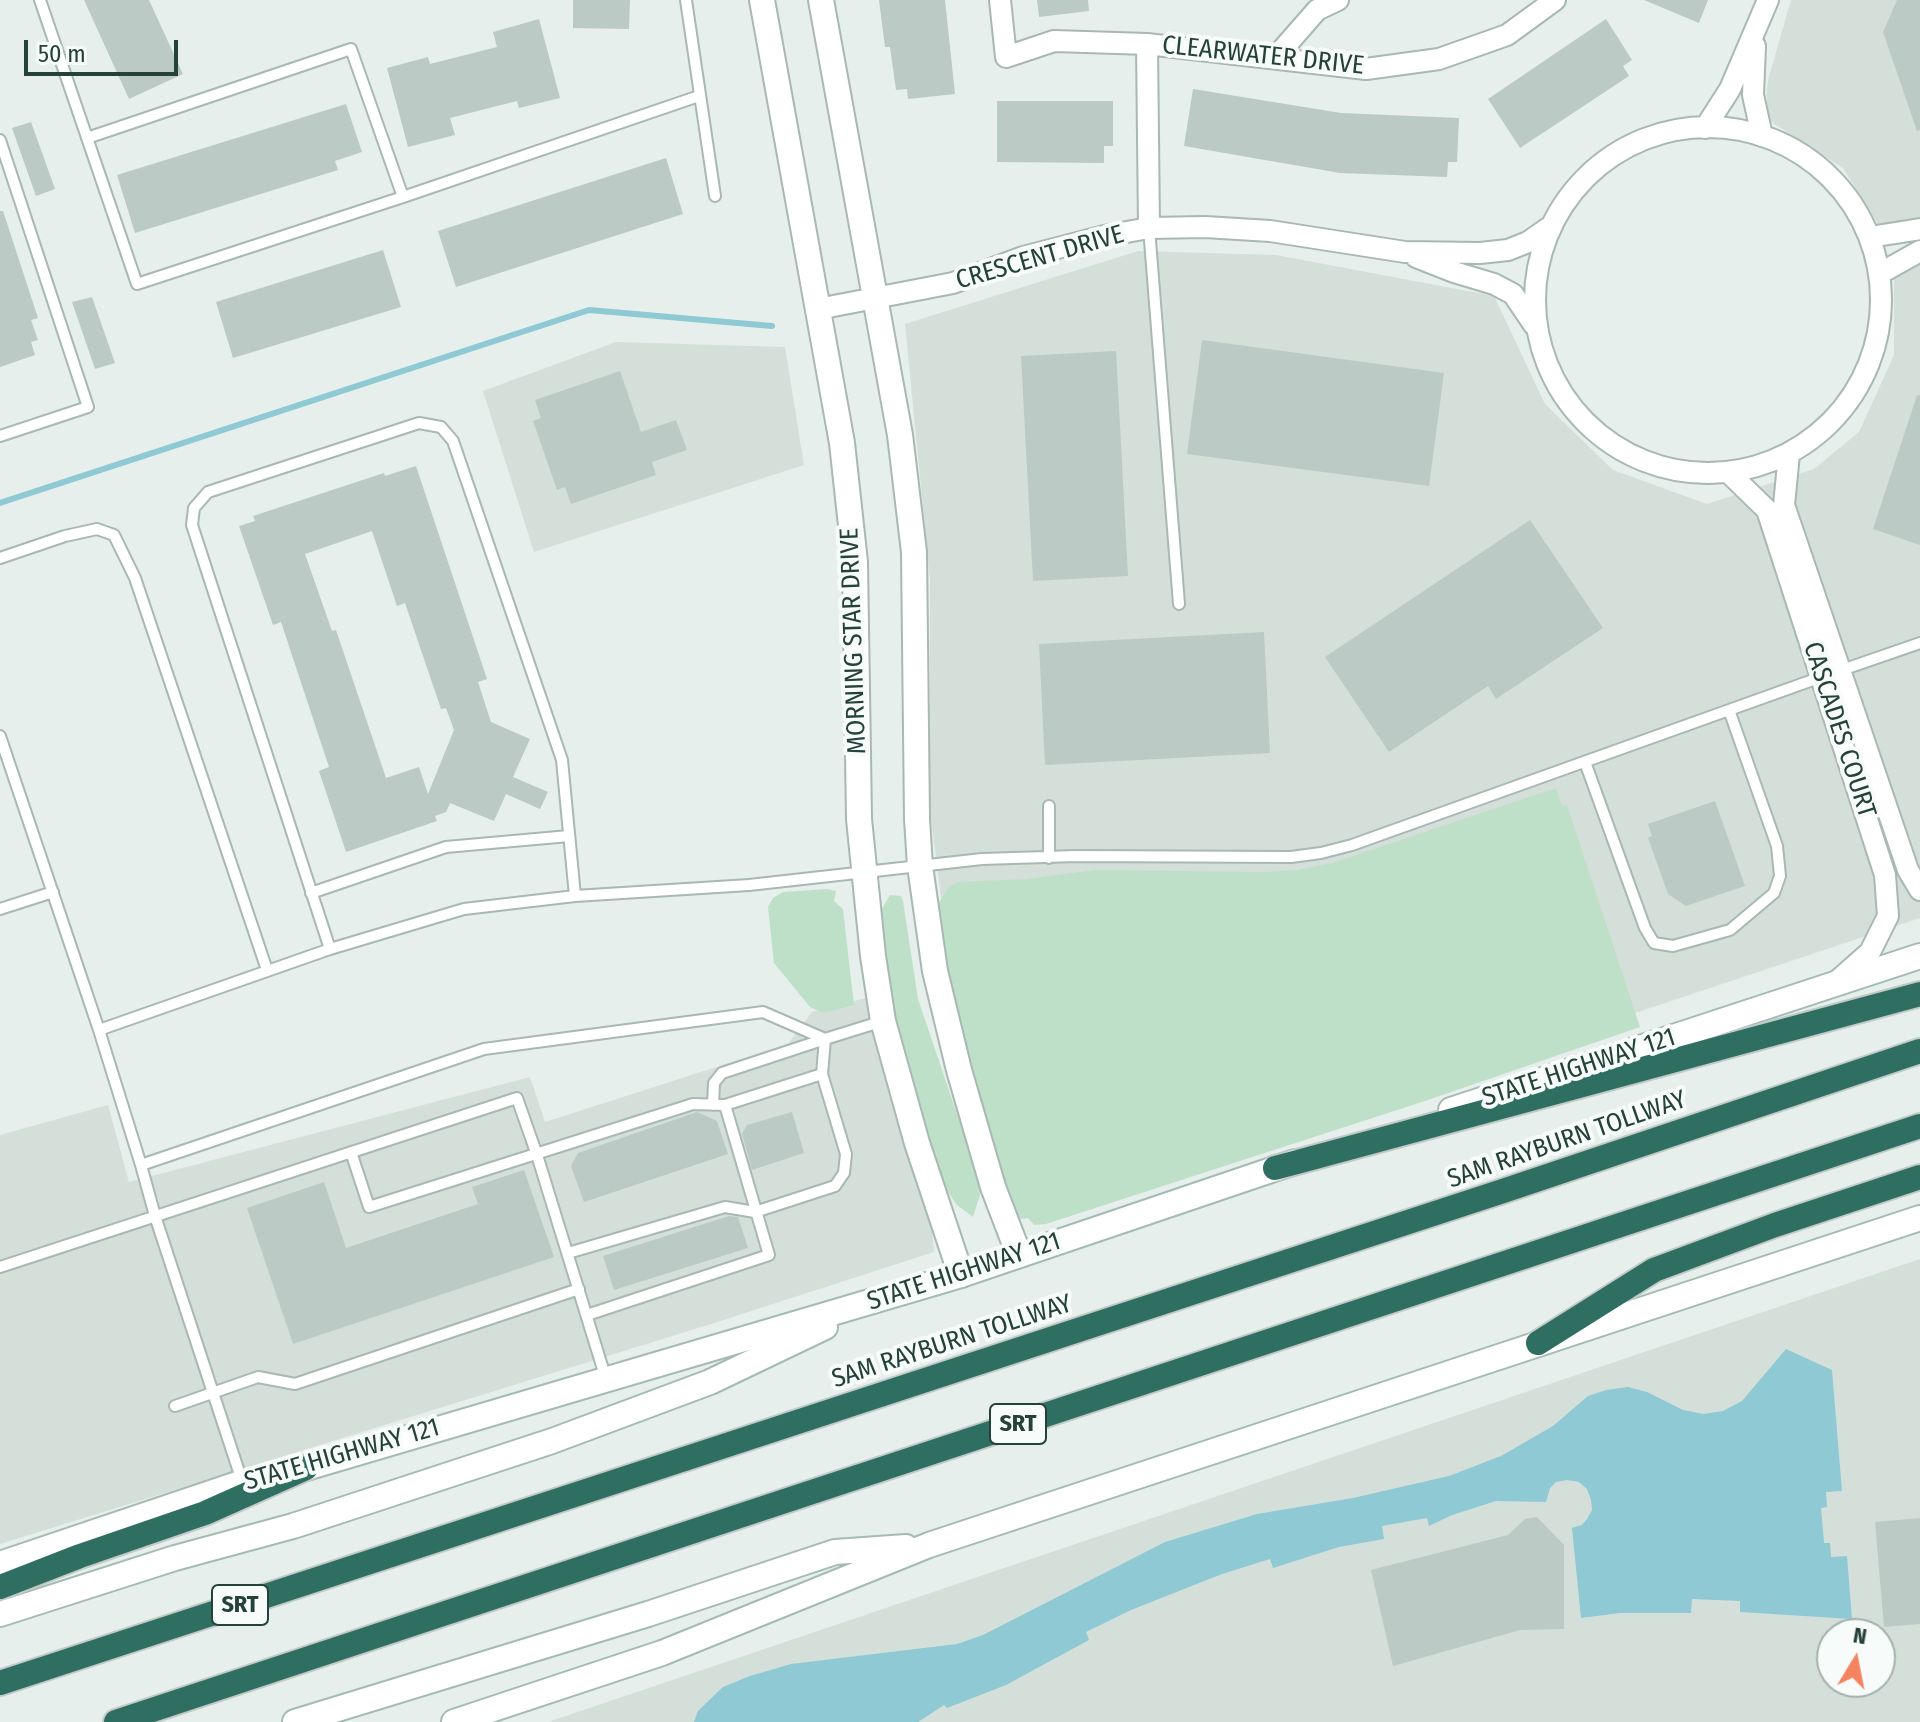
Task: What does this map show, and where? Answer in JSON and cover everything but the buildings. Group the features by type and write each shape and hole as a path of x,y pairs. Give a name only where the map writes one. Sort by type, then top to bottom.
{"highway":[{"path":"1275,1168 1920,994"},
{"name":"SAM RAYBURN TOLLWAY","path":"0,1683 1503,1191 1920,1051"},
{"name":"SRT","path":"116,1722 1920,1126"},
{"path":"1538,1343 1654,1270 1920,1177"},
{"path":"0,1587 205,1513 306,1468"}],"main road":[{"name":"MORNING STAR DRIVE","path":"762,0 842,443 855,562 859,819 883,1021 917,1143 961,1275"},
{"path":"821,0 900,435 914,552 917,819 920,866 935,971 959,1070 993,1187 1019,1255"},
{"name":"STATE HIGHWAY 121","path":"0,1564 243,1482 306,1468 961,1275 1275,1168 1920,956"},
{"path":"454,1722 662,1653 929,1545 1920,1218"},
{"path":"0,1614 175,1558 293,1526 552,1441 710,1382 892,1295"},
{"path":"295,1722 648,1614 835,1552 929,1545"}],"street":[{"name":"CLEARWATER DRIVE","path":"1000,0 1006,57 1054,41 1147,44 1366,69 1439,59 1507,35 1555,0"},
{"path":"1275,58 1317,10 1338,0"},
{"path":"1705,128 1730,89 1768,0"},
{"path":"1757,31 1753,95 1762,136"},
{"path":"1147,44 1149,228"},
{"path":"1691,127 1736,129 1762,136 1809,159 1838,185 1861,218 1877,254 1882,293 1879,332 1868,370 1848,404 1822,432 1789,454 1760,466 1729,473 1675,472 1624,453 1581,421 1550,377 1534,325 1535,271 1548,228 1573,189 1606,159 1646,137 1691,127"},
{"name":"CRESCENT DRIVE","path":"818,309 953,283 1023,257 1149,228 1270,231 1405,252 1480,253 1508,250 1528,242 1548,228"},
{"path":"1870,237 1920,229"},
{"path":"1879,274 1920,251"},
{"name":"CRESCENT DRIVE","path":"1405,252 1494,284 1513,294 1534,325"},
{"name":"CASCADES COURT","path":"1789,454 1784,505 1885,875 1888,916 1870,952 1831,986"},
{"name":"CASCADES COURT","path":"1729,473 1767,510 1908,870 1920,890"}],"lane":[{"path":"40,0 137,284 699,96"},
{"path":"686,0 715,196"},
{"path":"87,138 351,49 403,197"},
{"path":"0,140 88,407 0,436"},
{"path":"1149,228 1179,604"},
{"path":"330,949 192,525 194,508 208,492 419,423 441,427 453,441 562,760 575,896"},
{"path":"0,558 65,536 97,529 114,535 135,578 267,970"},
{"path":"99,1030 330,949 464,909 575,896 749,885 982,859 1291,857 1321,853 1352,845 1920,643"},
{"path":"1585,762 1645,928 1654,943 1673,946 1730,930 1774,893 1780,876 1777,846 1729,710"},
{"path":"0,736 99,1030 155,1216 243,1482"},
{"path":"1049,806 1049,858"},
{"path":"311,893 446,847 569,836"},
{"path":"0,909 53,892"},
{"path":"141,1165 484,1049 763,1012 825,1039"},
{"path":"587,1315 769,1255 714,1083 722,1073 883,1021"},
{"path":"568,1253 725,1207 755,1212 830,1189 844,1173 846,1154 822,1074 825,1039"},
{"path":"351,1152 369,1207 693,1104 719,1105 822,1074"},
{"path":"0,1267 517,1098 606,1379"},
{"path":"175,1406 258,1377 295,1384 579,1289"}],"shaded area":[{"path":"1791,0 1920,0 1920,222 1883,232 1843,168 1765,118 1768,80"},
{"path":"1138,251 1276,255 1494,296 1545,404 1613,470 1707,504 1814,469 1859,432 1894,355 1894,265 1920,259 1920,918 1029,1215 950,966 930,811 930,578 905,324"},
{"path":"616,342 785,347 804,465 534,552 483,391"},
{"path":"866,998 932,1230 934,1252 0,1544 0,1135 108,1105 129,1182 530,1077 545,1122 788,1044 812,1012"},
{"path":"1920,1259 1920,1722 548,1722"}],"green space":[{"path":"1556,788 1562,806 1567,805 1640,1027 1428,1100 1046,1224 1034,1225 1028,1218 1021,1219 1014,1209 972,1081 946,970 938,904 949,887 958,882 1025,879 1096,870 1297,870 1332,863"},
{"path":"836,891 834,901 843,909 854,1005 823,1013 810,1007 774,963 768,907 773,898 783,892"},
{"path":"890,895 901,896 903,901 918,999 978,1176 980,1195 973,1217 957,1205 946,1189 924,1126 894,1009 879,926 880,912"}],"water":[{"path":"1786,1349 1832,1370 1842,1491 1826,1492 1827,1507 1821,1508 1824,1543 1830,1543 1831,1557 1847,1556 1852,1618 1740,1612 1740,1601 1692,1599 1691,1613 1620,1613 1581,1618 1572,1528 1582,1525 1587,1519 1592,1510 1591,1500 1587,1489 1579,1482 1567,1480 1556,1482 1550,1488 1546,1502 1496,1501 1429,1526 1427,1518 1382,1526 1384,1539 1339,1547 1273,1568 1270,1559 1222,1574 1131,1610 1086,1632 1089,1640 1006,1685 947,1708 944,1705 918,1722 694,1722 698,1711 723,1687 750,1676 791,1664 957,1644 983,1635 1165,1542 1257,1514 1353,1498 1449,1476 1501,1456 1553,1426 1588,1396 1606,1390 1628,1387 1647,1392 1683,1410 1704,1414 1723,1411 1742,1401"}],"waterway":[{"path":"0,503 589,310 772,326"}]}
